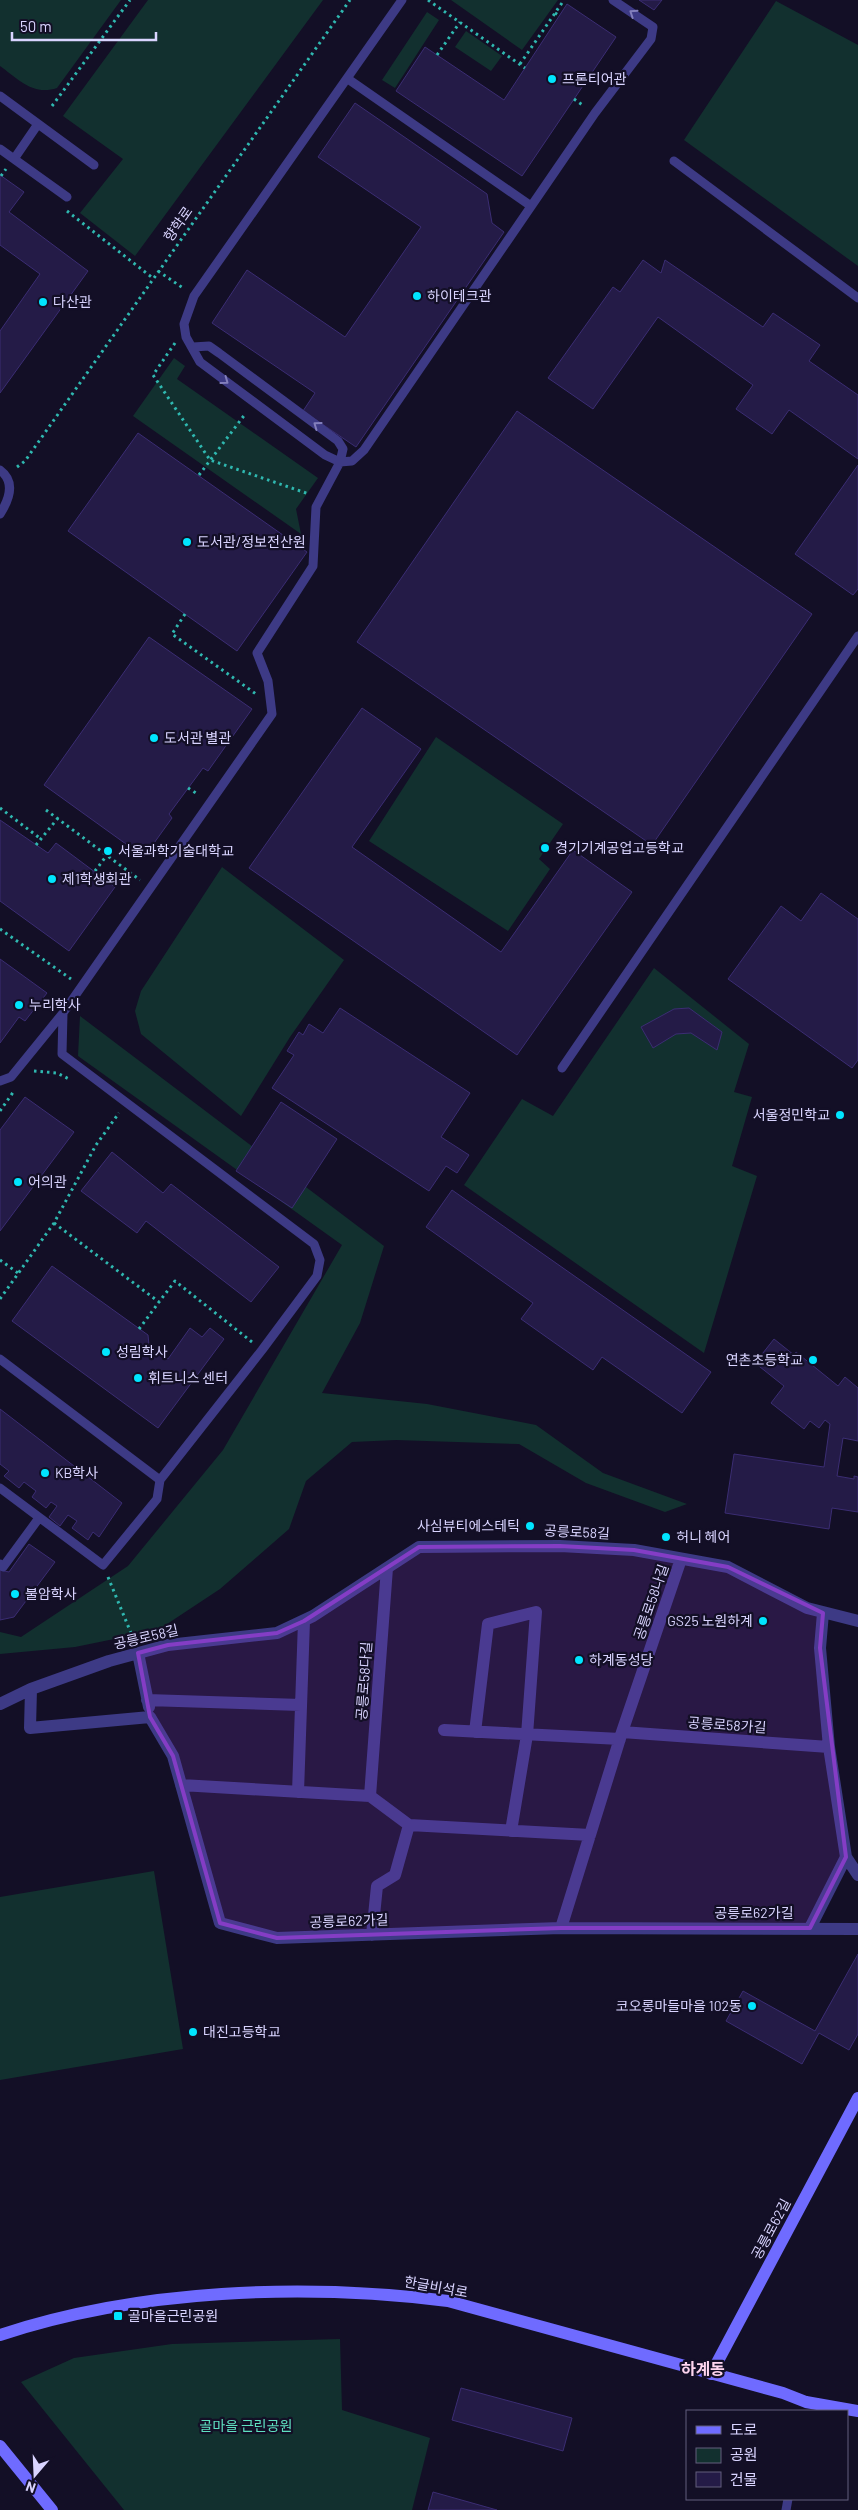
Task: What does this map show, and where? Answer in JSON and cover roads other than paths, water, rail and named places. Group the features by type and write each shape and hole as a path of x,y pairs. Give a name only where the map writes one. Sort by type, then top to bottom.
{"main road":[{"name":"공릉로62길","path":"711,2374 858,2098"},
{"name":"한글비석로","path":"0,2336 56,2318 124,2305 208,2296 347,2292 398,2295 448,2301 783,2393 805,2407 845,2410"},
{"path":"0,2446 52,2510"}],"street":[{"name":"공릉로58길","path":"0,1704 31,1690 109,1661 168,1645 277,1633 304,1621 419,1547 560,1546 634,1550 728,1567 807,1608 858,1621"},
{"name":"공릉로58나길","path":"561,1928 621,1736 681,1559"},
{"name":"공릉로58다길","path":"370,1796 387,1568"},
{"path":"475,1732 488,1624 536,1612 527,1735 511,1831"},
{"path":"823,1613 820,1648 830,1747 846,1857 858,1875"},
{"path":"298,1792 304,1621"},
{"path":"31,1690 30,1728 150,1717 138,1653"},
{"path":"147,1700 301,1705"},
{"name":"공릉로62가길","path":"150,1717 173,1756 220,1923 277,1938 561,1928 858,1929"},
{"path":"444,1730 527,1735 621,1736"},
{"name":"공릉로58가길","path":"621,1736 830,1747"},
{"path":"181,1786 370,1796 409,1825 590,1835"},
{"path":"372,1935 377,1886 395,1875 409,1825"},
{"path":"810,1928 846,1857"}],"lane":[{"path":"402,0 194,296 184,324 186,337 200,362 326,455 340,462 352,461 364,450 595,113 651,39 653,26 613,0"},
{"path":"348,79 531,206"},
{"path":"0,96 94,165"},
{"path":"14,158 38,124"},
{"path":"0,148 67,197"},
{"path":"674,161 858,298"},
{"path":"0,1081 11,1077 63,1013 272,714 268,681 257,653 313,566 316,507 340,462 343,449 338,441 209,346 193,347"},
{"path":"0,470 7,475 10,488 7,502 0,514"},
{"path":"562,1068 858,636"},
{"path":"0,1488 103,1565 157,1499 160,1480 262,1350 316,1276 320,1260 314,1244 62,1054 63,1013"},
{"path":"0,1359 160,1480"},
{"path":"0,1564 4,1567 39,1518"}],"place":[{"name":"프론티어관","path":"552,79"},
{"name":"하이테크관","path":"417,296"},
{"name":"다산관","path":"43,302"},
{"name":"도서관/정보전산원","path":"187,542"},
{"name":"도서관 별관","path":"154,738"},
{"name":"경기기계공업고등학교","path":"545,848"},
{"name":"서울과학기술대학교","path":"108,851"},
{"name":"제1학생회관","path":"52,879"},
{"name":"누리학사","path":"19,1005"},
{"name":"서울정민학교","path":"840,1115"},
{"name":"어의관","path":"18,1182"},
{"name":"성림학사","path":"106,1352"},
{"name":"연촌초등학교","path":"813,1360"},
{"name":"휘트니스 센터","path":"138,1378"},
{"name":"KB학사","path":"45,1473"},
{"name":"사심뷰티에스테틱","path":"530,1526"},
{"name":"허니 헤어","path":"666,1537"},
{"name":"불암학사","path":"15,1594"},
{"name":"GS25 노원하계","path":"763,1621"},
{"name":"하계동성당","path":"579,1660"},
{"name":"코오롱마들마을 102동","path":"752,2006"},
{"name":"대진고등학교","path":"193,2032"},
{"name":"골마을근린공원","path":"118,2316"}],"district":[{"name":"하계동","path":"703,2369"}],"park label":[{"name":"골마을 근린공원","path":"246,2426"}]}
